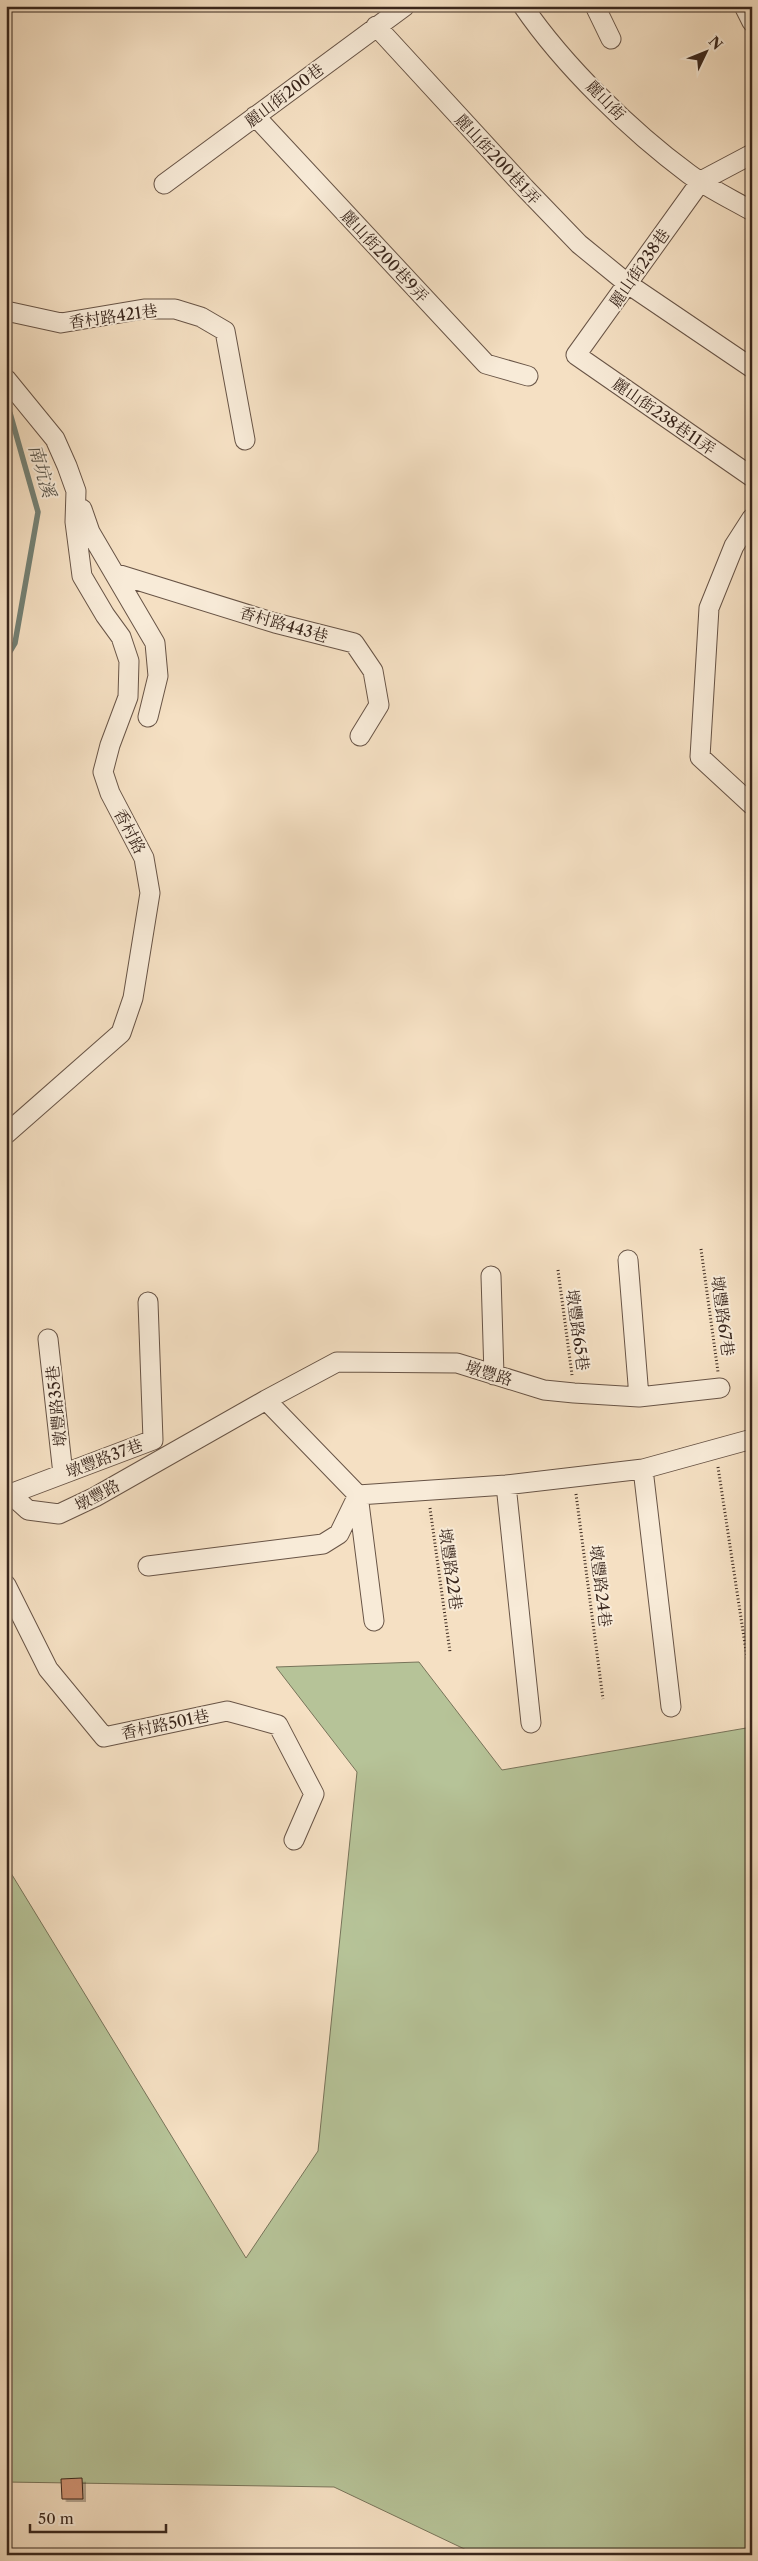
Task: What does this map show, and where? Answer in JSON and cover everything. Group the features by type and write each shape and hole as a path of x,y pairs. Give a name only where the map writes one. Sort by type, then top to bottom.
{"street":[{"name":"麗山街200巷","path":"164,184 404,6"},
{"name":"麗山街","path":"523,6 545,38 640,135 700,181 752,211"},
{"path":"595,6 611,40"},
{"path":"744,6 752,22"},
{"name":"麗山街200巷1弄","path":"376,26 524,188 579,244 628,284 752,368"},
{"name":"麗山街200巷9弄","path":"255,116 486,364 528,376"},
{"path":"700,181 752,154"},
{"name":"麗山街238巷","path":"576,355 700,181"},
{"name":"香村路421巷","path":"6,311 61,323 144,309 175,309 201,316 225,331 245,440"},
{"name":"麗山街238巷11弄","path":"576,355 752,476"},
{"name":"香村路","path":"6,379 55,439 90,532 155,642 158,676 148,717"},
{"name":"香村路","path":"6,1134 121,1033 133,998 150,893 144,858 110,793 103,772 110,745 128,697 129,661 121,637 105,615 82,576 75,522 76,491"},
{"path":"752,518 734,546 709,608 700,758 752,805"},
{"name":"香村路443巷","path":"114,573 275,623 354,643 373,671 378,705 360,736"},
{"path":"628,1260 639,1396"},
{"path":"492,1276 494,1375"},
{"name":"墩豐路37巷","path":"8,1492 63,1474 153,1440 148,1302"},
{"name":"墩豐路35巷","path":"48,1339 63,1474"},
{"name":"墩豐路","path":"8,1492 28,1510 59,1514 96,1497 266,1400 337,1362 457,1363 544,1390 574,1393 639,1396 720,1388"},
{"path":"266,1400 358,1494 374,1620"},
{"path":"358,1494 506,1485 643,1469 752,1439"},
{"path":"643,1469 671,1707"},
{"path":"506,1485 531,1722"},
{"path":"148,1566 323,1544 339,1534 358,1494"},
{"name":"香村路501巷","path":"6,1585 48,1669 104,1737 227,1711 278,1725 314,1794 294,1840"}],"path":[{"name":"墩豐路67巷","path":"701,1249 720,1388"},
{"name":"墩豐路65巷","path":"558,1270 574,1393"},
{"path":"715,1450 748,1664"},
{"name":"墩豐路24巷","path":"574,1476 603,1699"},
{"name":"墩豐路22巷","path":"427,1490 450,1652"}],"green space":[{"path":"419,1662 502,1770 752,1727 752,2555 477,2555 334,2487 6,2482 6,1865 246,2258 318,2151 357,1772 276,1667"}],"building":[{"path":"82,2478 83,2499 62,2499 61,2479"}],"waterway":[{"name":"南坑溪","path":"6,412 10,413 38,512 15,643 6,658"},
{"name":"南坑溪","path":"6,929 8,933 6,952"}]}
